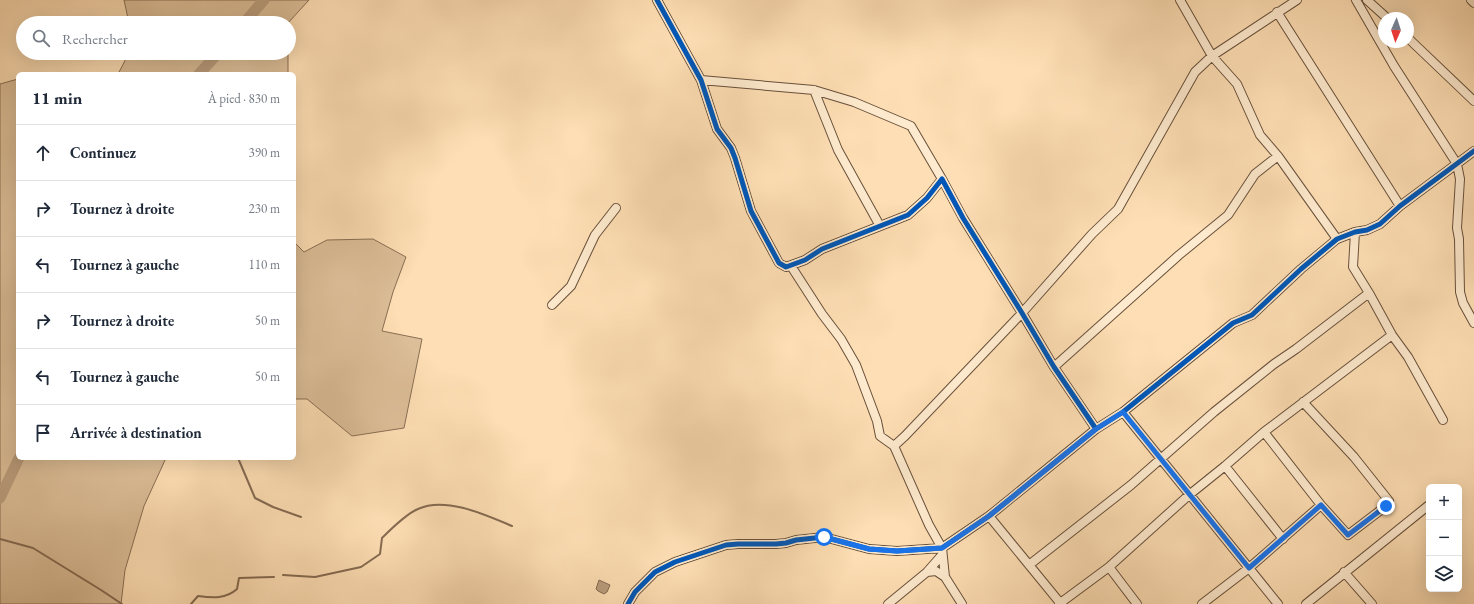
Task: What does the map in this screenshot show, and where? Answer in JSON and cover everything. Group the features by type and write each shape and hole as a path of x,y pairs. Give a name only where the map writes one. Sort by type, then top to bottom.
{"street":[{"path":"656,0 701,80 717,129 731,148 736,158 750,211 779,263 786,267 791,266 822,250 908,215 927,198 942,178"},
{"path":"1180,0 1212,56 1237,84 1260,135 1278,156 1337,239"},
{"path":"894,446 1022,313 1092,234 1118,209 1195,72 1212,56 1297,0"},
{"path":"1356,0 1394,66 1457,164 1460,179 1457,228 1459,238 1460,292 1463,303 1474,323"},
{"path":"1367,0 1380,12"},
{"path":"1471,0 1474,3"},
{"path":"1277,12 1400,206"},
{"path":"1414,44 1474,101"},
{"path":"701,80 814,90 854,102 911,126 942,178 963,218 1054,367 1096,429"},
{"path":"814,90 838,150 880,226"},
{"path":"888,604 927,572 942,552 989,516 1096,429 1123,412 1233,324 1252,315 1301,269 1337,239 1355,232 1367,230 1380,224 1400,206 1474,151"},
{"path":"1054,367 1179,255 1228,215 1255,174 1278,156"},
{"path":"552,305 571,286 595,235 616,208"},
{"path":"1355,232 1353,267 1392,335 1408,357 1443,420"},
{"path":"791,266 822,314 841,339 856,365 877,421 880,436 894,446 942,552 945,577"},
{"path":"1029,565 1131,485 1214,412 1274,364 1369,293"},
{"path":"989,516 1060,604 1109,567 1189,495 1264,432 1392,335"},
{"path":"1264,432 1321,505 1348,535 1386,506 1389,501 1354,457 1303,402"},
{"path":"1123,412 1278,604"},
{"path":"1225,466 1283,539"},
{"path":"1202,604 1249,568 1321,505"},
{"path":"1306,604 1426,507"},
{"path":"628,604 635,592 655,572 675,562 726,545 776,544 824,537 869,549 942,552"},
{"path":"1109,567 1136,604"},
{"path":"927,572 936,571 945,577 962,604"},
{"path":"1344,572 1372,604"}],"shaded area":[{"path":"124,0 309,0 294,16 127,16"},
{"path":"125,60 288,60 288,72 119,72"},
{"path":"16,80 16,460 165,460 144,506 125,570 121,604 0,604 0,84"},
{"path":"373,239 406,257 393,292 382,331 422,339 404,428 352,436 307,399 296,399 296,244 304,252 327,240"},
{"path":"599,580 610,585 607,592 604,594 596,589"}],"waterway":[{"path":"250,16 264,0"},
{"path":"201,72 212,60"},
{"path":"0,498 18,460"},
{"path":"239,460 255,498 273,507 301,517"},
{"path":"283,575 315,577 361,567 380,554 382,538 394,526 414,511 429,506 440,505 465,508 512,526"},
{"path":"0,539 33,548 122,604"},
{"path":"191,604 198,596 219,597 228,595 237,589 239,578 274,577"}],"cycle path":[{"path":"657,0 701,80 717,129 731,148 735,158 751,211 779,263 786,267 805,260 822,249 908,215 927,198 942,179 963,218 1054,367 1096,429"},
{"path":"628,604 635,592 655,572 675,562 726,545 776,544 824,537 869,549 897,551 942,548 989,516 1096,429 1123,412 1233,323 1252,315 1301,269 1337,239 1355,232 1367,230 1380,224 1400,206 1474,151"}],"route":[{"path":"824,537 869,549 897,551 942,548 989,516 1096,429 1123,412 1249,568 1321,505 1348,535 1386,506"}]}
